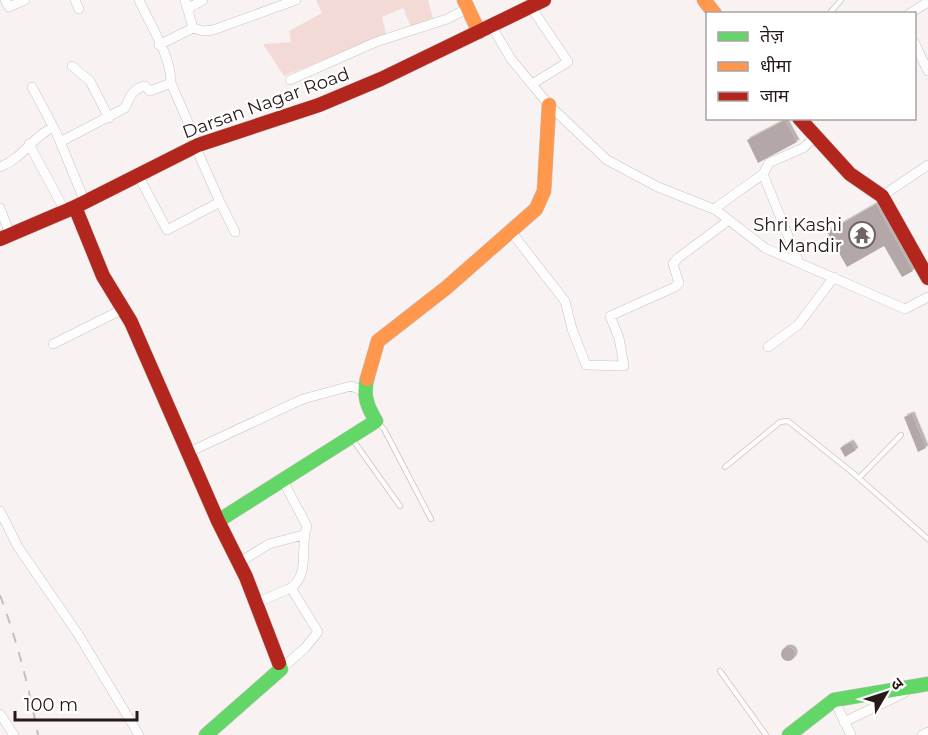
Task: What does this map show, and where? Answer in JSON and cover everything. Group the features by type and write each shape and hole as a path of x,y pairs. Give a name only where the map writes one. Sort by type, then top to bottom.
{"street":[{"path":"5,6 25,0"},
{"path":"139,0 171,73 171,83 196,145 235,232"},
{"path":"193,28 187,4 203,0"},
{"path":"159,45 193,28 203,32 213,30 296,0"},
{"name":"Darsan Nagar Road","path":"5,237 75,206 196,145 319,105 544,0"},
{"path":"704,0 713,12"},
{"path":"912,12 928,2"},
{"path":"290,80 376,42 447,19 466,4 549,105 607,160 658,187 714,209 765,248 905,309 928,297"},
{"path":"531,7 568,62 532,84"},
{"path":"916,44 928,71"},
{"path":"72,66 90,81 109,118"},
{"path":"60,142 125,108 129,97 139,87 145,86 150,91 171,83"},
{"path":"32,87 60,142 75,206 103,276 123,309 256,603 281,669"},
{"path":"218,521 376,421 366,404 364,391 378,340 512,232 536,209 544,191 549,105"},
{"path":"800,120 814,138 874,193 882,196 928,278"},
{"path":"0,167 14,161 35,137 53,127"},
{"path":"714,209 763,174 769,163 803,148 814,138"},
{"path":"29,144 75,206"},
{"path":"882,196 928,165"},
{"path":"763,174 799,263"},
{"path":"138,175 167,230 220,202"},
{"path":"0,208 5,237"},
{"path":"512,232 565,301 572,329 586,365 624,366 620,338 610,316 675,287 679,283 673,264 729,220"},
{"path":"768,347 798,325 834,277"},
{"path":"53,344 123,309"},
{"path":"187,453 303,399 351,386 364,391"},
{"path":"256,603 291,588 299,582 302,572 303,535 307,526 283,481"},
{"path":"0,511 18,547 78,634 139,735"},
{"path":"238,563 269,544 303,535"},
{"path":"206,735 305,648 318,632 291,588"},
{"path":"789,735 834,700 928,684"},
{"path":"844,722 914,688"},
{"path":"834,700 851,735"},
{"path":"0,714 14,735"},
{"path":"922,735 928,732"}],"lane":[{"path":"831,12 841,0"},
{"path":"376,421 384,429 431,519"},
{"path":"725,467 780,422 788,421 859,478 928,539"},
{"path":"859,478 901,435"},
{"path":"351,437 400,506"},
{"path":"720,671 766,735"}],"shaded area":[{"path":"316,0 428,0 433,18 411,27 403,8 382,17 386,34 284,76 263,44 291,42 289,31 322,13"}],"building":[{"path":"785,120 797,142 758,163 747,140"},
{"name":"Shri Kashi Mandir","path":"876,204 913,271 902,277 884,246 847,267 827,232"},
{"path":"912,414 926,448 918,452 904,417"},
{"path":"851,442 856,450 845,457 840,448"},
{"path":"788,647 793,649 795,654 793,659 788,661 783,659 781,654 783,649"}],"railway":[{"path":"0,595 22,664 38,735"}],"traffic: fast":[{"path":"218,521 376,421 367,401 365,391 367,379"},
{"path":"206,735 281,669 279,663"},
{"path":"789,735 834,700 928,684"}],"traffic: slow":[{"path":"464,0 479,32"},
{"path":"704,0 713,12"},
{"path":"367,379 378,341 446,288 536,209 544,191 549,105"}],"traffic: jam":[{"path":"0,239 75,207 198,145 319,105 381,79 544,0"},
{"path":"801,120 850,174 882,196 928,278"},
{"path":"75,207 103,276 131,322 218,521 246,577 279,663"}],"place":[{"name":"Shri Kashi Mandir","path":"862,235"}]}
